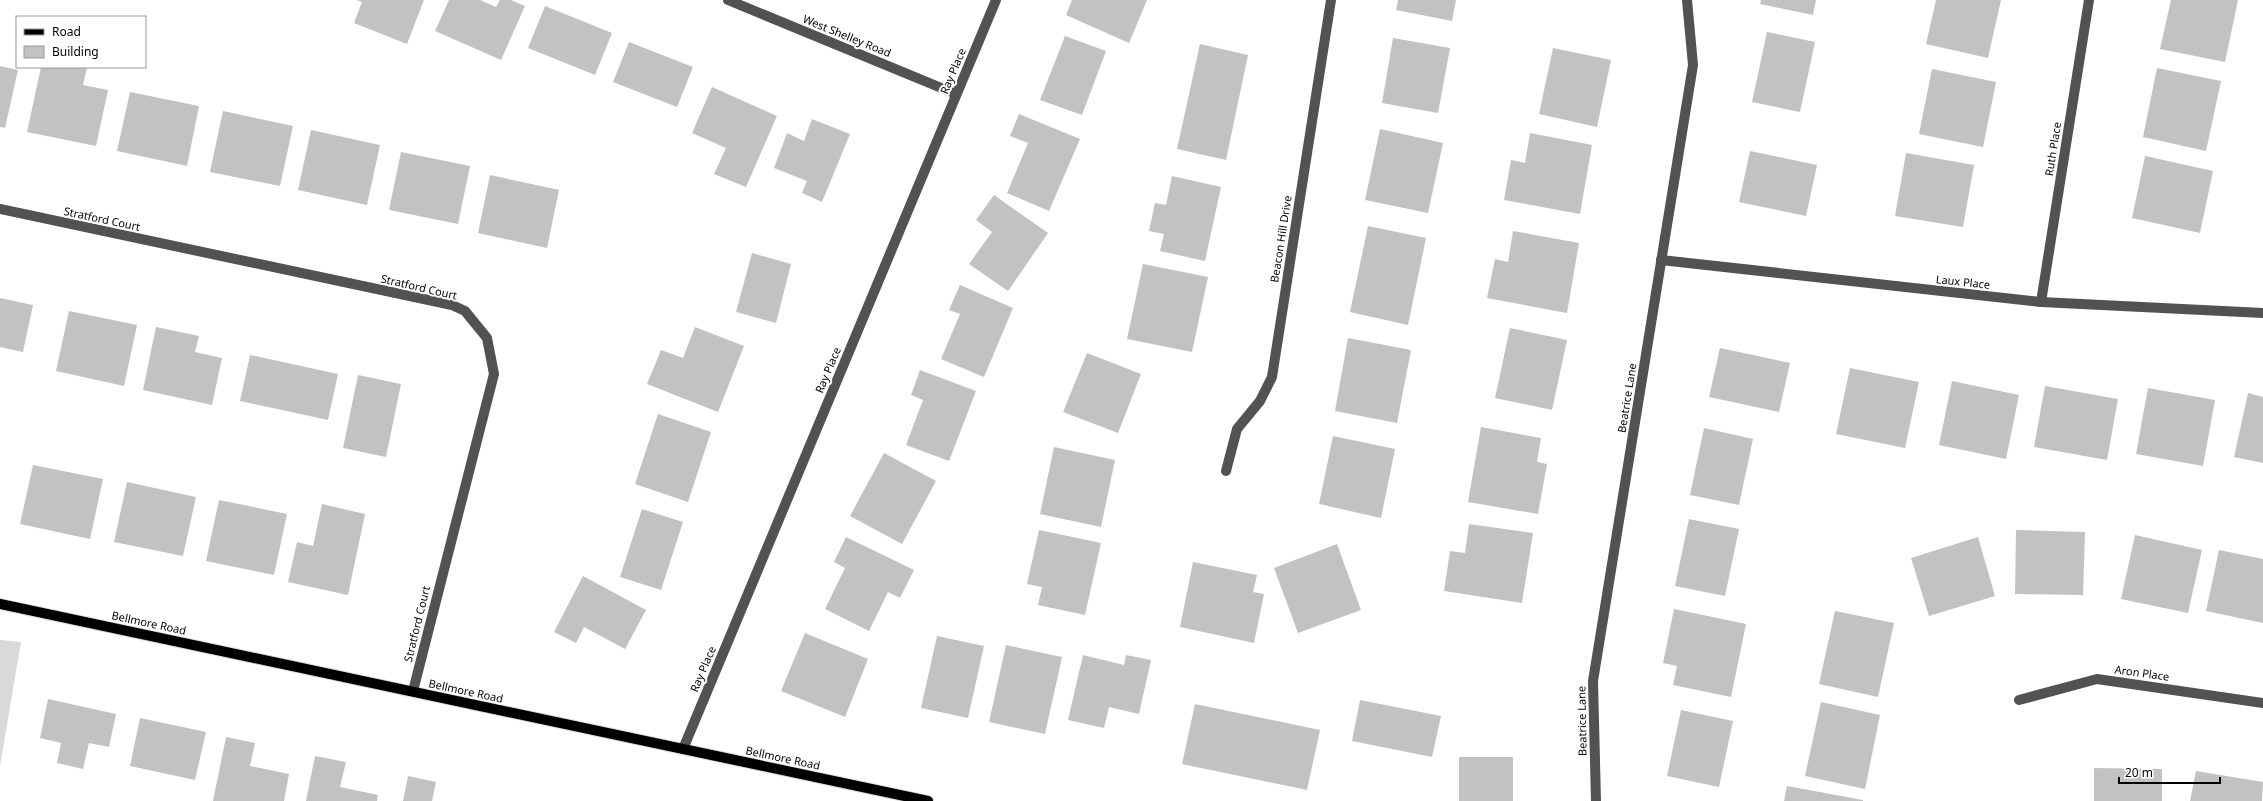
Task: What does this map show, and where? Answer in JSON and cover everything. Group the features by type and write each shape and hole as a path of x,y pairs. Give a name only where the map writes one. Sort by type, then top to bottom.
{"main road":[{"name":"Bellmore Road","path":"0,604 413,691 644,742 928,801"}],"street":[{"name":"West Shelley Road","path":"728,0 956,94"},
{"name":"Ray Place","path":"683,749 996,0"},
{"name":"Beacon Hill Drive","path":"1226,471 1236,429 1260,401 1272,377 1331,0"},
{"name":"Beatrice Lane","path":"1596,801 1593,681 1693,65 1687,0"},
{"name":"Ruth Place","path":"2041,302 2089,0"},
{"name":"Stratford Court","path":"0,209 452,305 465,311 487,338 494,374 413,691"},
{"name":"Laux Place","path":"1661,260 2041,302 2263,313"},
{"name":"Aron Place","path":"2019,700 2097,679 2263,703"}],"shaded area":[{"path":"0,640 21,642 0,766"}],"building":[{"path":"357,0 424,0 407,44 354,23 362,2"},
{"path":"449,0 480,0 496,7 500,0 511,0 525,6 501,60 435,31"},
{"path":"1072,0 1147,0 1129,43 1066,15"},
{"path":"1398,0 1456,0 1452,21 1396,10"},
{"path":"1761,0 1816,0 1813,15 1760,4"},
{"path":"1936,0 2001,0 1988,58 1926,44"},
{"path":"2171,0 2238,0 2225,62 2160,49"},
{"path":"545,6 612,33 595,75 528,48"},
{"path":"1767,32 1815,42 1800,112 1752,102"},
{"path":"1065,36 1106,51 1082,115 1040,100"},
{"path":"1393,38 1450,48 1438,113 1382,103"},
{"path":"629,42 693,67 677,107 613,82"},
{"path":"1200,44 1248,55 1226,160 1177,149"},
{"path":"1553,48 1611,60 1597,127 1539,114"},
{"path":"0,66 18,70 5,128 0,127"},
{"path":"41,68 87,68 83,85 108,90 96,146 27,132"},
{"path":"2157,68 2221,81 2206,151 2143,137"},
{"path":"1932,69 1996,82 1983,147 1919,134"},
{"path":"712,87 777,116 746,187 714,174 726,148 692,133"},
{"path":"130,92 199,106 187,166 117,151"},
{"path":"223,111 293,126 280,186 210,172"},
{"path":"1019,114 1080,139 1049,211 1007,193 1028,143 1010,136"},
{"path":"812,119 850,134 822,202 802,193 807,181 774,168 787,133 804,141"},
{"path":"1380,129 1443,143 1428,213 1365,200"},
{"path":"311,130 380,145 367,205 298,190"},
{"path":"1530,133 1592,145 1580,214 1504,200 1511,160 1525,163"},
{"path":"1750,151 1817,165 1806,216 1739,202"},
{"path":"401,152 470,166 458,224 389,210"},
{"path":"1906,153 1974,165 1963,227 1895,216"},
{"path":"2145,156 2213,171 2200,233 2132,218"},
{"path":"490,175 559,190 547,248 478,233"},
{"path":"1172,176 1221,187 1205,261 1160,251 1164,234 1149,231 1155,203 1166,205"},
{"path":"994,195 1048,233 1008,291 969,264 992,232 976,220"},
{"path":"1368,226 1426,238 1408,325 1350,312"},
{"path":"1513,231 1579,243 1567,313 1487,298 1495,259 1508,262"},
{"path":"752,253 791,264 776,323 736,312"},
{"path":"1143,264 1208,277 1192,352 1127,339"},
{"path":"960,285 1013,308 984,377 941,359 960,314 949,310"},
{"path":"0,298 33,305 23,352 0,347"},
{"path":"69,311 137,325 124,386 56,371"},
{"path":"156,327 199,336 195,352 222,358 212,405 143,390"},
{"path":"695,327 744,346 718,412 647,384 661,350 683,358"},
{"path":"1510,328 1567,340 1552,410 1495,398"},
{"path":"1348,338 1411,350 1397,423 1335,411"},
{"path":"1720,348 1790,363 1779,412 1709,397"},
{"path":"1087,353 1141,374 1118,433 1063,412"},
{"path":"250,355 338,374 328,420 240,401"},
{"path":"1850,368 1919,382 1905,448 1836,434"},
{"path":"920,370 976,391 949,461 906,445 923,400 911,395"},
{"path":"358,375 401,384 386,457 343,448"},
{"path":"1952,381 2019,395 2006,459 1939,445"},
{"path":"2045,386 2118,399 2107,460 2034,447"},
{"path":"2148,388 2215,400 2203,466 2136,454"},
{"path":"2248,393 2263,397 2263,463 2234,457"},
{"path":"658,414 711,432 688,502 635,484"},
{"path":"1481,427 1541,438 1537,462 1547,464 1538,514 1468,502"},
{"path":"1704,428 1753,439 1739,505 1690,495"},
{"path":"1333,436 1395,449 1381,518 1319,504"},
{"path":"1054,447 1115,460 1101,527 1040,514"},
{"path":"884,453 936,481 902,544 850,516"},
{"path":"33,465 103,479 90,539 20,524"},
{"path":"127,482 196,497 183,556 114,542"},
{"path":"219,500 287,514 274,575 206,561"},
{"path":"322,504 365,514 348,595 288,582 297,542 313,546"},
{"path":"642,509 683,522 661,590 620,577"},
{"path":"1689,519 1739,529 1725,596 1675,586"},
{"path":"1469,524 1533,533 1522,603 1444,591 1450,551 1465,553"},
{"path":"1039,530 1101,543 1085,615 1038,605 1042,587 1027,584"},
{"path":"2016,530 2085,532 2083,595 2015,594"},
{"path":"2135,535 2202,550 2188,613 2121,599"},
{"path":"846,537 914,570 900,598 888,592 869,631 825,609 845,568 834,562"},
{"path":"1978,537 1995,596 1929,616 1911,558"},
{"path":"1337,544 1361,610 1298,633 1274,568"},
{"path":"2219,550 2263,559 2263,623 2206,611"},
{"path":"1193,562 1257,575 1253,592 1264,594 1254,643 1180,627"},
{"path":"583,576 646,610 625,649 584,627 576,643 554,632"},
{"path":"1674,609 1746,624 1731,697 1673,685 1677,666 1663,663"},
{"path":"1835,611 1894,623 1878,697 1819,684"},
{"path":"805,633 868,659 845,717 781,691"},
{"path":"937,636 984,646 968,718 921,708"},
{"path":"1006,645 1062,657 1045,734 989,722"},
{"path":"1083,655 1124,665 1126,655 1151,660 1139,714 1109,707 1104,728 1068,720"},
{"path":"48,699 116,714 109,747 89,743 83,769 57,763 61,743 40,738"},
{"path":"1360,700 1441,716 1432,757 1352,741"},
{"path":"1821,702 1880,715 1865,789 1805,776"},
{"path":"1195,704 1320,730 1307,790 1182,764"},
{"path":"1681,710 1733,721 1719,787 1667,776"},
{"path":"140,718 206,732 195,780 130,766"},
{"path":"226,737 255,743 250,766 289,774 284,801 213,801"},
{"path":"315,756 346,762 340,787 378,795 377,801 306,801"},
{"path":"1459,757 1513,757 1513,801 1459,801"},
{"path":"2094,768 2162,769 2162,801 2094,801"},
{"path":"2196,771 2263,782 2262,801 2190,801"},
{"path":"408,776 436,782 432,801 403,801"},
{"path":"1787,786 1863,800 1863,801 1784,801"}]}
